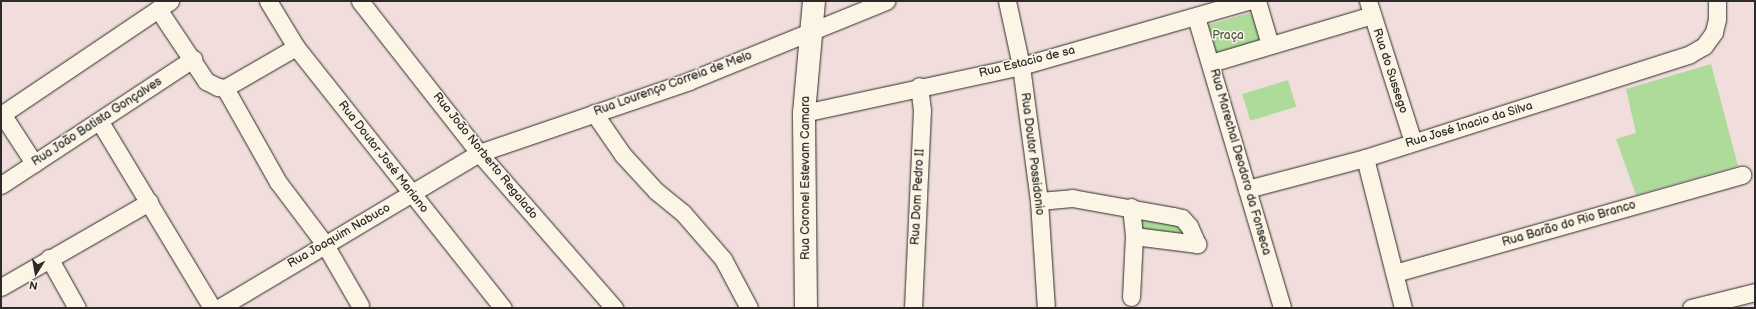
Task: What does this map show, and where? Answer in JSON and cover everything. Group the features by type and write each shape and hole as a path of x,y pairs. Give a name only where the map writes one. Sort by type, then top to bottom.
{"main road":[{"name":"Rua Coronel Estevam Camara","path":"806,308 804,113 814,31 814,1"}],"street":[{"name":"Rua Doutor José Mariano","path":"268,1 296,47 503,308"},
{"name":"Rua João Norberto Regalado","path":"360,1 479,153 614,308"},
{"name":"Rua Lourenço Correia de Melo","path":"479,153 689,81 886,1"},
{"name":"Rua Doutor Possidonio","path":"1007,1 1020,66 1039,201 1046,308"},
{"name":"Rua Estacio de sa","path":"804,113 918,86 1020,66 1248,1"},
{"path":"1257,1 1270,45"},
{"name":"Rua José Inacio da Silva","path":"1247,189 1365,158 1690,54 1704,46 1714,32 1718,19 1717,1"},
{"path":"34,163 1,114 165,3 192,59 206,81 225,88 278,182 324,243 360,305"},
{"path":"1211,63 1270,45 1370,8"},
{"name":"Rua do Sussego","path":"1370,8 1413,142"},
{"name":"Rua Marechal Deodoro da Fonseca","path":"1196,17 1211,63 1282,308"},
{"path":"225,88 296,47"},
{"name":"Rua João Batista Gonçalves","path":"1,185 100,122 192,59"},
{"name":"Rua Dom Pedro II","path":"913,308 922,110 918,86"},
{"path":"594,113 623,155 656,191 683,213 723,259 749,308"},
{"path":"100,122 212,308"},
{"name":"Rua Joaquim Nabuco","path":"219,308 324,243 412,194 479,153"},
{"path":"1365,158 1403,308"},
{"name":"Rua Barão do Rio Branco","path":"1395,273 1742,175"},
{"path":"1039,201 1072,198 1131,207 1182,218 1197,244 1134,236"},
{"path":"1,287 49,258 149,202"},
{"path":"1131,207 1134,236 1131,297"},
{"path":"49,258 77,308"},
{"path":"1691,308 1755,292"}],"green space":[{"name":"Praça","path":"1253,12 1262,43 1214,57 1205,26"},
{"path":"1711,64 1738,166 1636,195 1616,139 1636,133 1626,89"},
{"path":"1288,80 1296,107 1250,121 1242,94"},
{"path":"1139,214 1183,224 1179,240 1135,230"}]}
